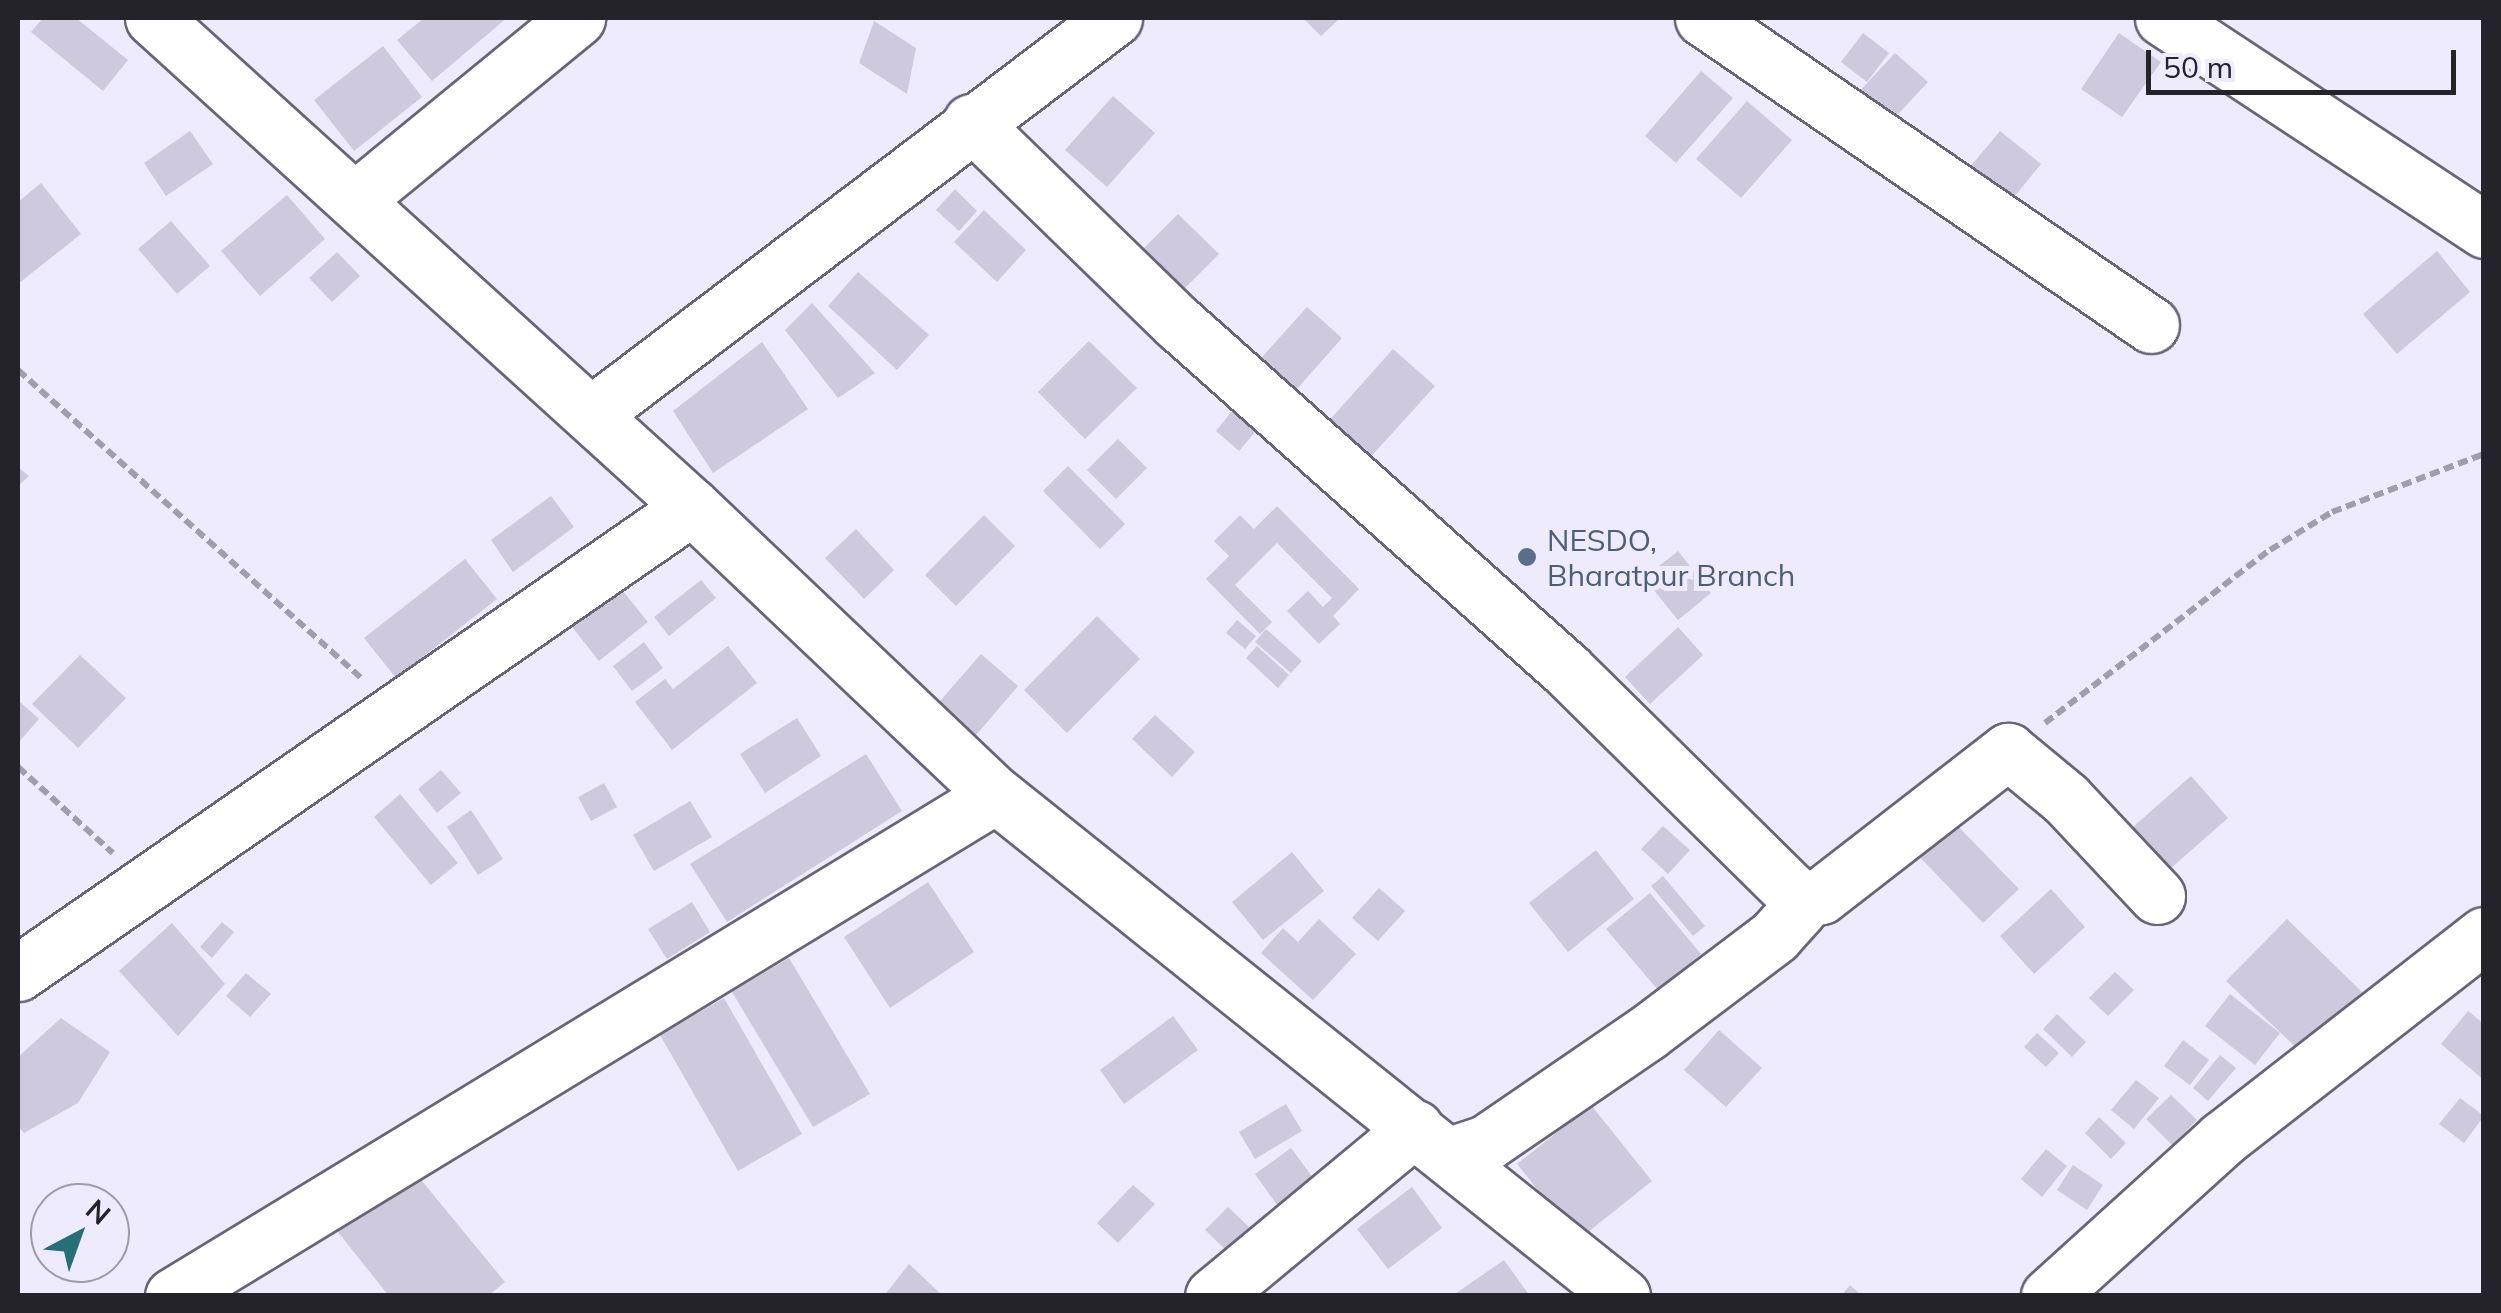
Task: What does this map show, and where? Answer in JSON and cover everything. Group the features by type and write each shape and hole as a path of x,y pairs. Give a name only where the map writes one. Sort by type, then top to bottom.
{"street":[{"path":"356,199 577,18"},
{"path":"594,413 971,122 1114,18"},
{"path":"1703,18 2151,324"},
{"path":"2163,18 2484,230"},
{"path":"179,25 356,199 594,413 996,794 1622,1296"},
{"path":"971,122 1178,323 1580,682 1799,909 1775,936 1648,1032 1486,1143 1432,1142 1214,1296"},
{"path":"18,973 394,708 692,507"},
{"path":"1796,902 1820,896 2008,751 2066,799 2156,896"},
{"path":"173,1296 996,794"},
{"path":"2049,1296 2222,1140 2484,935"}],"path":[{"path":"18,370 394,708"},
{"path":"2008,751 2270,550 2332,512 2484,454"},
{"path":"18,767 146,882"}],"building":[{"path":"43,18 76,18 128,60 103,91 31,32"},
{"path":"424,18 507,18 432,81 397,40"},
{"path":"1303,18 1340,18 1321,36"},
{"path":"874,21 916,48 907,94 859,63"},
{"path":"1863,33 1889,53 1867,82 1841,62"},
{"path":"2119,33 2161,62 2122,117 2081,89"},
{"path":"383,46 422,97 354,151 314,100"},
{"path":"1895,53 1928,82 1888,125 1856,95"},
{"path":"1701,71 1733,98 1676,163 1645,136"},
{"path":"1113,96 1155,133 1107,187 1065,150"},
{"path":"1747,101 1792,140 1741,198 1696,159"},
{"path":"190,131 213,164 166,196 144,163"},
{"path":"2000,131 2041,164 2006,207 1965,173"},
{"path":"41,183 81,234 18,284 18,202"},
{"path":"955,189 977,211 959,231 936,210"},
{"path":"287,195 325,239 260,296 221,251"},
{"path":"984,210 1026,250 997,282 954,242"},
{"path":"1178,214 1219,254 1177,296 1136,256"},
{"path":"171,221 210,266 177,294 138,249"},
{"path":"2437,251 2470,292 2397,354 2363,314"},
{"path":"337,252 360,276 332,302 309,278"},
{"path":"858,272 929,335 897,370 828,306"},
{"path":"812,303 875,373 838,398 785,330"},
{"path":"1307,307 1342,338 1289,398 1254,366"},
{"path":"1089,341 1137,388 1085,439 1038,392"},
{"path":"762,342 808,409 713,473 673,411"},
{"path":"1393,349 1435,386 1367,461 1326,424"},
{"path":"1237,405 1261,425 1239,451 1216,431"},
{"path":"1118,439 1147,468 1116,499 1087,470"},
{"path":"1068,466 1125,524 1100,549 1043,491"},
{"path":"18,467 29,476 18,486"},
{"path":"551,496 574,527 513,572 491,540"},
{"path":"1277,506 1359,589 1333,616 1340,624 1319,644 1287,611 1308,591 1323,607 1332,598 1277,543 1235,585 1272,622 1260,634 1206,579 1229,556 1214,541 1240,515 1254,529"},
{"path":"984,515 1015,546 956,606 925,575"},
{"path":"856,529 894,570 864,599 825,558"},
{"path":"1678,551 1711,593 1678,620 1644,578"},
{"path":"465,559 497,599 396,678 364,638"},
{"path":"701,580 716,598 669,636 654,617"},
{"path":"618,585 648,622 599,661 569,623"},
{"path":"1097,616 1140,659 1067,733 1024,690"},
{"path":"1237,620 1256,636 1245,649 1226,633"},
{"path":"1678,627 1703,655 1650,704 1625,677"},
{"path":"1266,629 1302,661 1291,673 1255,642"},
{"path":"644,642 663,668 632,691 613,666"},
{"path":"728,646 757,683 672,750 635,702 665,679 673,689"},
{"path":"1257,646 1289,675 1278,688 1246,658"},
{"path":"981,654 1018,686 971,741 933,709"},
{"path":"80,655 126,698 78,748 32,704"},
{"path":"20,702 39,719 18,743 18,705"},
{"path":"1155,715 1195,752 1172,777 1132,739"},
{"path":"797,718 821,756 765,793 740,754"},
{"path":"866,754 902,811 727,922 690,864"},
{"path":"441,770 461,793 437,813 418,789"},
{"path":"2191,776 2228,818 2162,876 2125,834"},
{"path":"604,783 617,807 591,821 578,797"},
{"path":"400,794 458,863 431,885 374,817"},
{"path":"690,801 712,837 654,871 633,835"},
{"path":"471,810 503,859 478,875 447,827"},
{"path":"1949,817 2019,889 1983,923 1914,851"},
{"path":"1663,826 1690,850 1668,874 1641,849"},
{"path":"1596,850 1634,899 1568,952 1529,903"},
{"path":"1292,852 1324,891 1263,940 1232,902"},
{"path":"1663,876 1705,926 1693,936 1651,886"},
{"path":"928,882 974,952 890,1008 844,937"},
{"path":"1379,888 1405,911 1378,941 1352,918"},
{"path":"2051,889 2085,927 2034,974 2000,936"},
{"path":"1650,893 1701,954 1658,990 1606,929"},
{"path":"692,902 710,932 667,959 648,929"},
{"path":"1319,919 1356,954 1313,1000 1261,953 1283,928 1298,942"},
{"path":"2287,919 2362,992 2303,1054 2226,981"},
{"path":"222,922 234,932 212,958 200,947"},
{"path":"172,923 225,984 178,1036 119,971"},
{"path":"789,958 870,1094 813,1127 732,992"},
{"path":"2115,972 2134,990 2108,1016 2089,998"},
{"path":"246,973 271,994 250,1017 226,996"},
{"path":"2230,994 2280,1033 2255,1065 2205,1026"},
{"path":"724,998 802,1134 738,1171 660,1035"},
{"path":"2468,1011 2484,1024 2484,1080 2441,1044"},
{"path":"2057,1014 2086,1042 2072,1057 2043,1029"},
{"path":"1173,1016 1198,1050 1124,1104 1100,1070"},
{"path":"61,1018 110,1052 78,1103 24,1133 18,1126 18,1057"},
{"path":"1719,1030 1762,1068 1726,1107 1684,1070"},
{"path":"2037,1033 2059,1053 2046,1067 2024,1047"},
{"path":"2183,1040 2209,1060 2190,1085 2164,1066"},
{"path":"2220,1055 2236,1068 2208,1101 2193,1088"},
{"path":"2136,1080 2159,1098 2134,1129 2111,1110"},
{"path":"2171,1095 2197,1120 2172,1145 2146,1119"},
{"path":"2460,1098 2484,1116 2464,1143 2439,1124"},
{"path":"1286,1104 1302,1131 1255,1159 1239,1132"},
{"path":"1591,1105 1652,1181 1578,1240 1517,1164"},
{"path":"2099,1117 2126,1143 2111,1159 2085,1133"},
{"path":"1291,1148 1319,1186 1282,1212 1255,1174"},
{"path":"2046,1149 2067,1166 2042,1197 2021,1179"},
{"path":"2073,1165 2103,1185 2087,1210 2057,1190"},
{"path":"413,1170 505,1282 488,1296 389,1296 337,1231"},
{"path":"1133,1185 1155,1204 1118,1243 1097,1223"},
{"path":"1412,1187 1442,1228 1388,1269 1357,1229"},
{"path":"1228,1207 1251,1229 1228,1252 1205,1230"},
{"path":"1504,1260 1530,1296 1452,1296"},
{"path":"909,1264 943,1296 884,1296"},
{"path":"1850,1285 1862,1296 1841,1296"}],"place":[{"name":"NESDO, Bharatpur Branch","path":"1527,557"}]}
